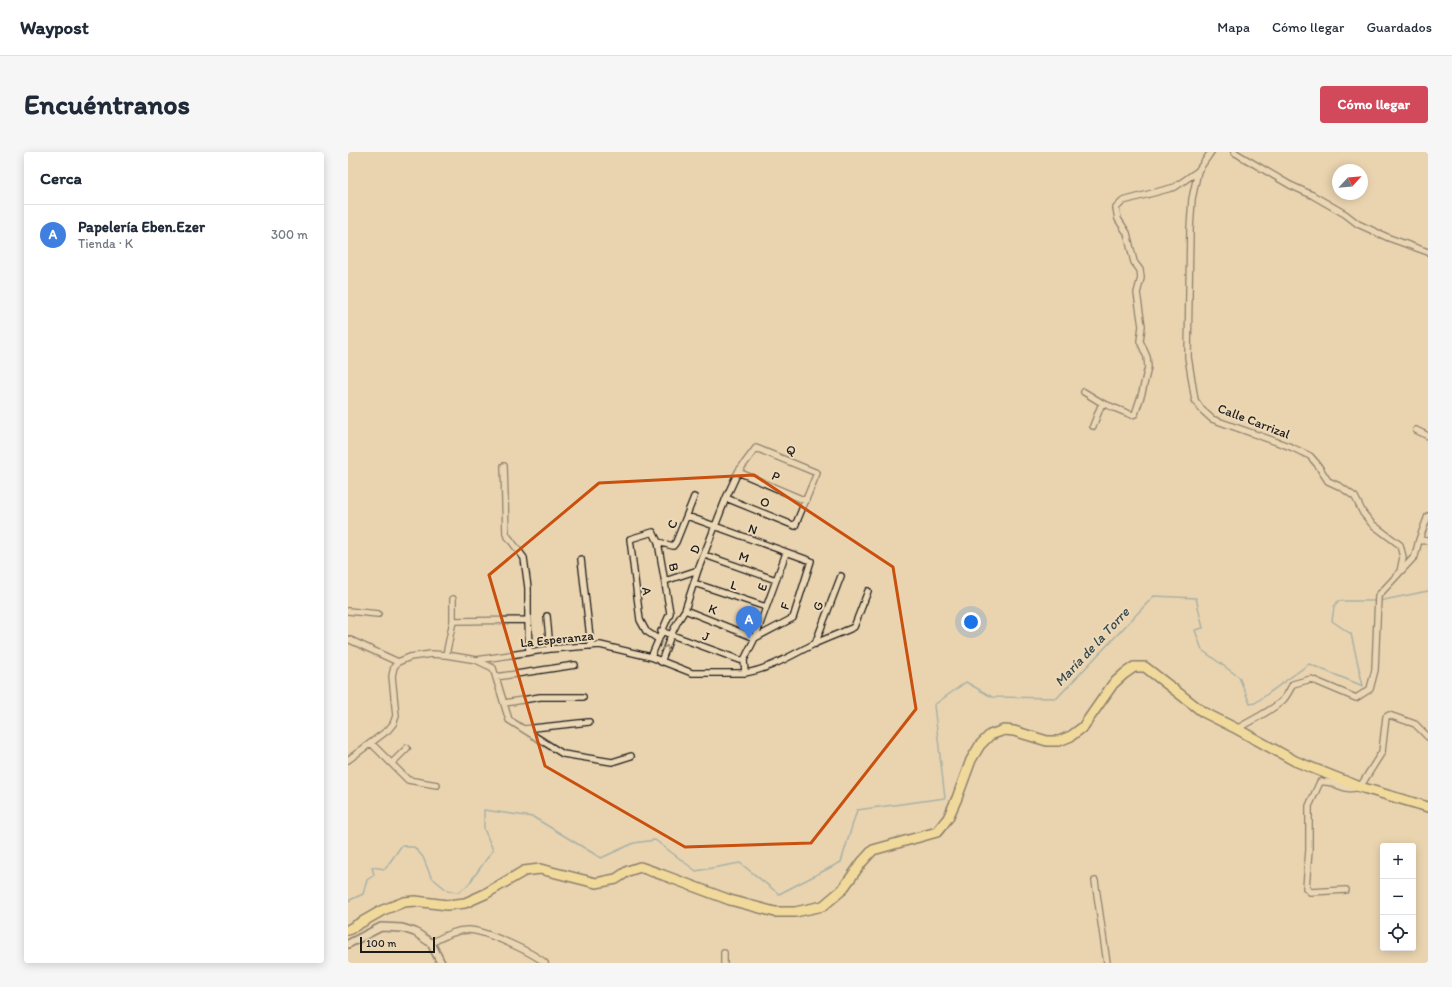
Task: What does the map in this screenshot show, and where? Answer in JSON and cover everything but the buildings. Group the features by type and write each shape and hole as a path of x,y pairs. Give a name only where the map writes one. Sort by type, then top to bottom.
{"main road":[{"path":"348,930 383,910 404,902 415,901 447,905 465,903 486,894 524,871 540,869 596,883 616,880 628,871 640,867 663,874 730,900 775,912 795,912 823,906 842,890 862,862 873,850 937,832 948,818 971,760 980,746 990,736 1004,730 1014,731 1046,741 1059,741 1071,736 1083,727 1113,684 1134,667 1145,667 1203,712 1295,761 1360,787 1428,807"}],"street":[{"name":"Calle Carrizal","path":"1211,152 1198,171 1192,199 1190,229 1188,357 1196,400 1202,410 1212,419 1291,447 1310,456 1328,481 1341,487 1355,497 1363,513 1372,524 1400,545 1403,557 1400,572"},
{"path":"1238,153 1290,185 1312,194 1345,214 1358,224 1389,238 1428,252"},
{"path":"1084,392 1102,403 1132,415 1135,414 1148,367 1147,357 1140,340 1142,326 1137,293 1141,278 1140,270 1134,262 1127,232 1118,219 1116,208 1123,201 1175,187 1198,171"},
{"path":"1093,426 1102,403"},
{"path":"1416,430 1428,436"},
{"name":"D","path":"660,662 671,635 685,610 698,570 726,498 738,472 756,448"},
{"name":"Q","path":"756,448 817,473 806,501"},
{"path":"504,466 506,534 524,558 528,588 529,652"},
{"name":"P","path":"738,472 806,501"},
{"name":"C","path":"658,542 673,546 688,516 694,497"},
{"name":"O","path":"726,498 795,526 806,501"},
{"name":"N","path":"688,516 811,561"},
{"path":"1237,729 1275,708 1284,699 1294,684 1311,679 1356,698 1370,689 1375,670 1379,605 1378,596 1415,556 1428,516"},
{"name":"A","path":"658,542 653,532 630,539 640,620 646,631 658,639"},
{"path":"1419,540 1428,542"},
{"name":"B","path":"658,542 670,613 661,631"},
{"name":"E","path":"744,660 755,638 786,553"},
{"name":"M","path":"705,555 776,580"},
{"path":"581,559 592,646"},
{"name":"F","path":"755,638 793,618 811,561"},
{"path":"665,581 698,570"},
{"name":"G","path":"815,644 841,576"},
{"name":"L","path":"694,583 766,607"},
{"name":"La Esperanza","path":"398,662 410,657 431,654 477,660 550,649 600,645 651,657 660,662 692,673 745,673 778,662 854,627 868,591"},
{"path":"446,655 453,620 453,599"},
{"name":"K","path":"685,610 755,638"},
{"path":"348,611 378,614"},
{"path":"546,616 550,649"},
{"name":"La Esperanza","path":"453,620 528,620"},
{"path":"651,657 661,631"},
{"name":"J","path":"661,631 740,660 744,660"},
{"path":"348,639 398,662 394,667 392,676 396,716 393,724 348,760"},
{"path":"477,660 493,668 509,720 563,754 612,762 632,756"},
{"path":"744,660 745,673"},
{"path":"496,677 575,665"},
{"path":"504,703 540,697 582,696"},
{"path":"1346,890 1310,892 1306,888 1310,850 1309,806 1320,782 1325,781 1351,790 1360,787 1382,752 1386,717 1389,715 1415,724 1428,737"},
{"path":"524,729 589,722"},
{"path":"371,742 408,780 437,785"},
{"path":"392,763 408,748"},
{"path":"1095,881 1107,963"},
{"path":"348,944 381,928 402,928 416,932 431,943 440,962"},
{"path":"431,943 450,933 476,930 514,945 545,963"},
{"path":"724,953 724,963"}],"highlighted area":[{"path":"754,475 893,567 916,709 811,843 685,847 545,766 489,575 599,483"}],"waterway":[{"name":"María de la Torre","path":"1379,601 1428,591"},
{"name":"María de la Torre","path":"348,901 363,894 367,880 374,875 372,867 385,869 402,845 414,847 423,857 431,877 448,891 459,892 468,885 493,850 484,829 484,810 533,817 601,858 634,843 655,840 696,871 740,863 779,894 841,862 857,810 945,798 934,705 966,682 992,697 1057,698 1154,596 1196,598 1203,628 1195,630 1202,650 1239,677 1250,704 1255,703 1309,664 1363,686 1351,634 1332,621 1334,607 1338,601 1375,601"}],"place":[{"name":"Papelería Eben.Ezer","path":"749,639"}]}
